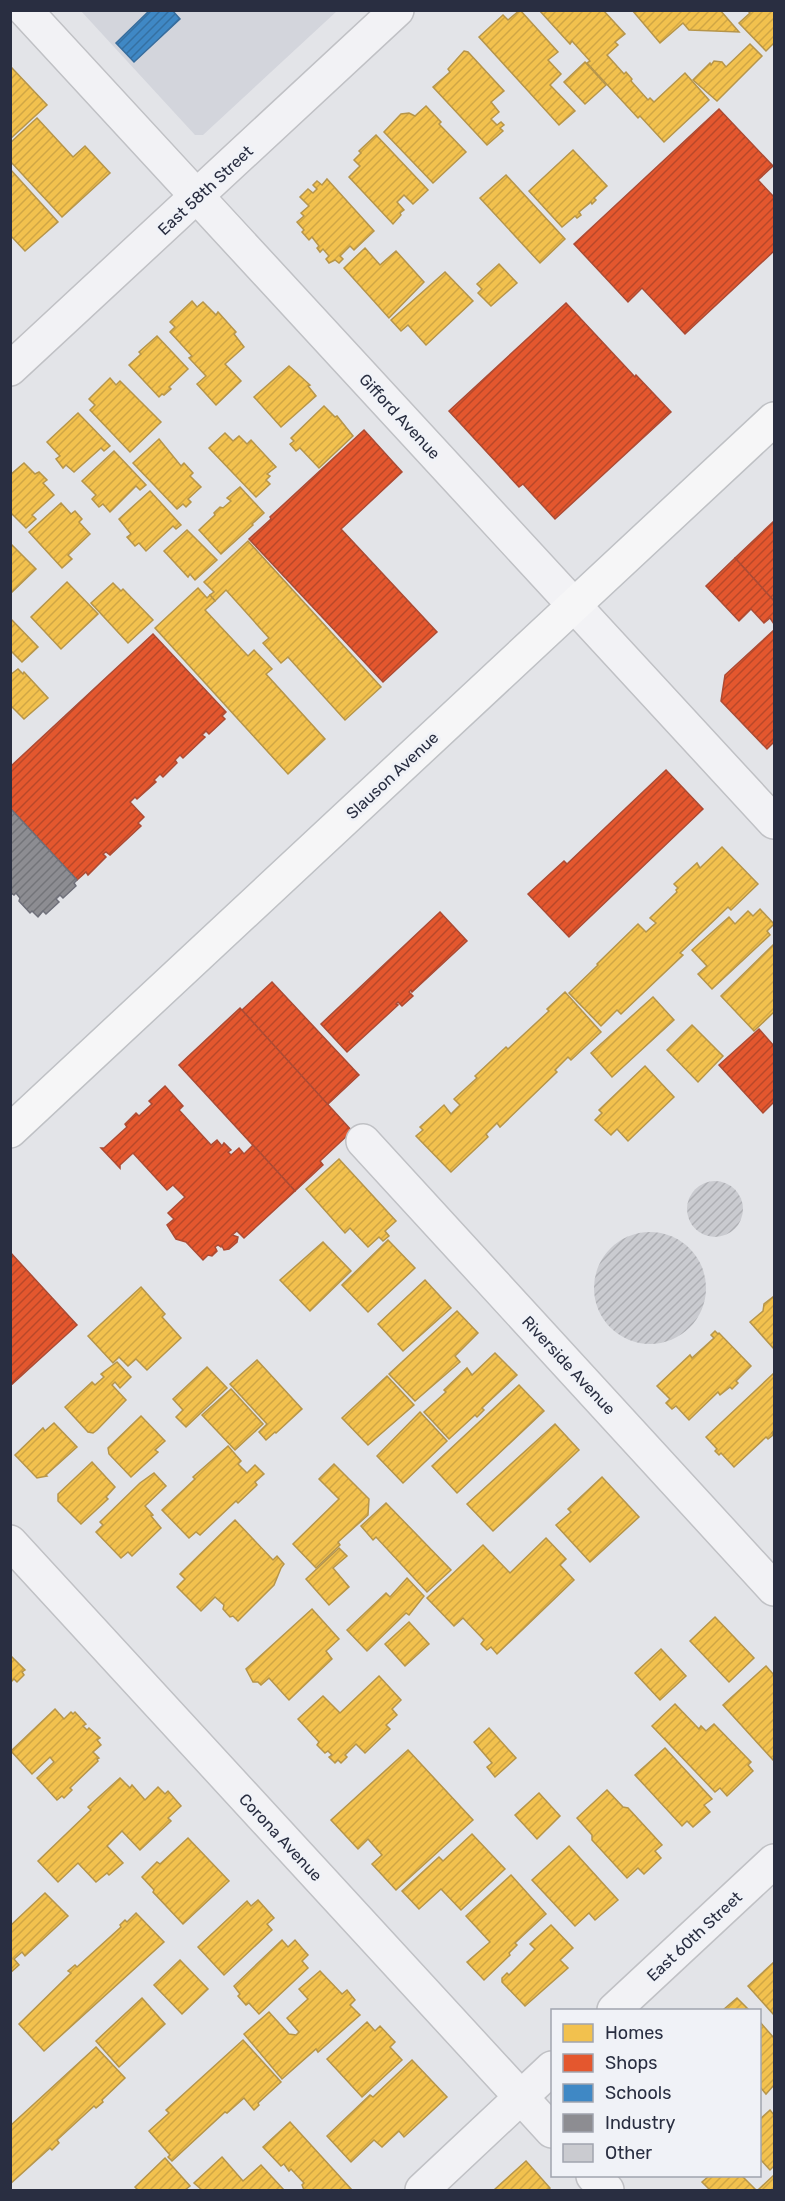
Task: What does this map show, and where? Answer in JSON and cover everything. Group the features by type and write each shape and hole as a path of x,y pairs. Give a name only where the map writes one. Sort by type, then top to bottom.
{"main road":[{"name":"Slauson Avenue","path":"10,1131 774,419"}],"street":[{"name":"Gifford Avenue","path":"25,10 774,822"},
{"name":"East 58th Street","path":"10,369 397,10"},
{"name":"Riverside Avenue","path":"363,1141 774,1589"},
{"name":"Corona Avenue","path":"10,1542 551,2130"},
{"name":"East 60th Street","path":"615,2009 774,1861"},
{"path":"422,2190 551,2069"},
{"path":"595,2177 607,2190"}],"shaded area":[{"path":"81,11 337,11 203,135 195,135"}],"building: Homes":[{"path":"520,10 558,52 548,60 561,74 550,85 575,111 559,125 479,37 503,15 508,20"},
{"path":"539,10 603,10 625,34 615,42 618,45 607,55 624,74 626,72 648,100 650,98 654,102 685,73 709,100 664,142 640,116 638,118 587,63 590,61 572,41 570,44"},
{"path":"632,10 720,10 739,32 689,30 683,23 660,43"},
{"path":"747,10 774,10 774,43 766,51 739,23 750,13"},
{"path":"750,44 762,56 717,101 693,80 714,61 722,62 726,67"},
{"path":"464,51 468,52 504,91 491,102 499,112 491,119 497,125 501,122 504,125 500,128 503,131 487,145 433,87 450,72 448,69"},
{"path":"585,62 606,85 585,104 564,82"},
{"path":"12,68 47,105 10,139 10,69"},
{"path":"426,106 441,122 439,124 466,152 433,183 384,132 401,114 409,113 415,116"},
{"path":"37,118 73,157 85,146 110,173 62,217 10,161 10,143"},
{"path":"376,135 428,190 413,204 404,195 397,202 404,210 393,224 349,177 360,166 354,160 361,153 359,151"},
{"path":"573,150 607,186 594,198 596,200 592,204 591,202 579,212 581,215 577,218 575,216 562,227 529,191"},
{"path":"10,169 58,222 25,251 10,235"},
{"path":"506,175 565,239 540,263 480,198"},
{"path":"327,179 374,231 354,250 350,246 340,256 343,259 339,263 335,260 329,263 326,259 329,256 323,249 320,252 317,248 319,246 312,237 309,240 297,222 304,216 301,213 309,206 300,197 308,189 313,193 317,189 313,185 317,181 322,185"},
{"path":"365,248 380,265 396,251 424,282 389,318 344,268"},
{"path":"499,264 517,283 491,306 478,293 482,289 477,284"},
{"path":"445,272 473,301 426,345 408,325 401,331 391,320"},
{"path":"192,301 197,307 203,302 216,315 218,312 236,332 234,334 244,347 225,364 241,381 216,405 197,384 206,376 189,358 192,356 170,332 175,327 170,322"},
{"path":"157,336 188,369 169,387 171,389 159,397 129,365 141,354 139,352"},
{"path":"289,366 310,385 308,386 316,396 281,427 254,397"},
{"path":"110,378 116,385 120,381 161,422 130,452 90,410 95,405 89,399"},
{"path":"324,406 335,417 337,416 353,436 319,468 300,448 296,451 290,444 294,441 291,438"},
{"path":"78,413 110,446 104,451 101,448 74,472 66,465 63,468 56,459 60,456 47,442"},
{"path":"225,433 233,441 239,436 247,444 251,440 276,467 267,474 270,476 266,480 270,484 256,497 209,448"},
{"path":"159,439 181,466 184,463 193,473 190,476 201,487 188,499 191,502 186,507 183,504 177,509 133,463"},
{"path":"114,451 146,485 140,490 136,486 110,512 103,504 99,507 92,499 96,495 82,481"},
{"path":"24,463 35,474 39,472 47,480 43,483 54,495 32,515 36,519 26,528 10,512 10,475"},
{"path":"240,487 264,513 221,554 199,530 220,507 223,508 231,501 227,498"},
{"path":"150,491 181,525 176,529 173,526 146,551 139,543 135,546 127,537 131,534 119,519"},
{"path":"61,503 71,514 75,511 82,519 79,522 90,534 68,555 72,559 62,568 29,532"},
{"path":"187,530 217,560 195,580 190,574 188,577 164,551"},
{"path":"248,541 381,687 345,720 288,657 281,663 263,643 269,638 226,590 215,601 210,595 214,592 204,582"},
{"path":"10,543 36,569 10,594"},
{"path":"67,582 98,614 61,649 31,617"},
{"path":"113,583 121,591 123,589 153,620 128,643 91,603"},
{"path":"198,588 207,598 210,595 215,601 205,610 248,656 254,650 272,669 266,674 325,739 288,774 155,628"},
{"path":"10,618 38,647 22,662 12,652 10,653"},
{"path":"18,669 23,674 24,672 48,698 24,719 10,705 10,675"},
{"path":"722,847 758,884 731,910 728,907 680,953 683,955 621,1014 617,1010 601,1026 569,993 638,924 646,932 656,923 650,918 677,892 678,888 674,884 697,863 700,868"},
{"path":"760,909 774,924 767,931 770,935 712,989 698,974 707,966 692,950 729,917 735,924 748,911 753,916"},
{"path":"774,944 774,1012 754,1031 721,996"},
{"path":"565,992 601,1032 571,1060 568,1057 555,1070 557,1072 500,1127 497,1123 486,1134 488,1137 451,1172 416,1136 423,1130 420,1127 444,1105 451,1114 460,1105 454,1099 477,1078 475,1076 549,1011 547,1009"},
{"path":"653,997 674,1020 612,1077 591,1053"},
{"path":"692,1025 723,1056 698,1082 667,1050"},
{"path":"645,1066 674,1097 628,1141 617,1129 611,1135 595,1120 602,1113 599,1110"},
{"path":"339,1159 396,1221 385,1231 389,1236 383,1241 379,1237 368,1247 350,1228 345,1233 306,1189"},
{"path":"388,1240 415,1268 368,1312 342,1285"},
{"path":"323,1242 351,1271 310,1311 280,1280"},
{"path":"425,1280 451,1308 403,1351 378,1324"},
{"path":"141,1287 165,1314 162,1317 181,1338 147,1370 136,1359 128,1366 119,1357 113,1363 88,1336"},
{"path":"773,1297 774,1349 750,1322 763,1311 764,1304"},
{"path":"457,1311 478,1333 455,1356 460,1362 415,1401 389,1374"},
{"path":"715,1331 751,1366 736,1381 738,1383 732,1389 730,1387 720,1395 718,1392 689,1420 676,1406 672,1409 666,1403 670,1399 657,1386 690,1355 692,1358 714,1338 711,1335"},
{"path":"495,1353 517,1375 482,1408 484,1410 477,1417 475,1415 449,1439 424,1412 467,1368 472,1375"},
{"path":"257,1360 302,1409 266,1440 259,1432 267,1424 230,1384"},
{"path":"117,1362 131,1377 120,1388 115,1382 112,1385 126,1400 97,1430 93,1433 88,1432 65,1407 92,1382 95,1385 104,1377 101,1374"},
{"path":"207,1367 227,1388 186,1427 176,1417 183,1410 173,1399"},
{"path":"774,1373 773,1435 768,1439 766,1437 734,1467 721,1453 719,1455 715,1451 717,1449 706,1437"},
{"path":"387,1376 414,1405 368,1445 342,1418"},
{"path":"519,1385 544,1411 457,1493 432,1466"},
{"path":"231,1389 263,1424 235,1450 202,1415"},
{"path":"420,1412 447,1441 403,1483 377,1456"},
{"path":"141,1416 165,1441 155,1450 158,1452 131,1477 109,1454 108,1448"},
{"path":"54,1423 77,1447 47,1476 37,1478 15,1455 43,1428 45,1431"},
{"path":"555,1424 579,1450 493,1531 467,1504"},
{"path":"228,1446 241,1461 238,1464 247,1473 255,1465 264,1474 255,1482 257,1485 238,1503 236,1501 200,1535 196,1532 189,1538 162,1510 195,1479 193,1477"},
{"path":"92,1462 115,1487 106,1497 108,1499 81,1524 58,1501 58,1494"},
{"path":"334,1464 369,1499 368,1515 338,1542 340,1545 316,1568 293,1544 339,1499 319,1479"},
{"path":"154,1473 166,1486 145,1506 161,1528 132,1556 128,1552 121,1558 96,1532 103,1525 100,1522 140,1483"},
{"path":"602,1477 639,1517 590,1562 556,1525 571,1512 568,1509"},
{"path":"386,1503 451,1570 427,1592 376,1537 373,1540 361,1526"},
{"path":"235,1520 273,1560 277,1556 284,1564 274,1585 238,1621 233,1616 230,1617 223,1609 224,1605 215,1597 201,1611 177,1587 185,1579 180,1574"},
{"path":"546,1538 566,1559 560,1565 574,1580 497,1654 491,1647 487,1650 481,1644 484,1640 463,1618 454,1626 427,1598 483,1545 510,1573"},
{"path":"339,1548 347,1556 333,1568 349,1587 329,1605 306,1579"},
{"path":"407,1578 424,1596 409,1615 406,1613 367,1651 347,1630 386,1593 390,1597"},
{"path":"312,1609 339,1639 326,1651 332,1659 289,1700 269,1678 261,1685 253,1682 246,1669"},
{"path":"715,1617 754,1658 729,1682 690,1641"},
{"path":"409,1622 429,1644 405,1666 385,1644"},
{"path":"661,1649 686,1676 660,1700 635,1673"},
{"path":"10,1655 25,1670 22,1672 24,1675 17,1682 14,1679 10,1683"},
{"path":"766,1666 774,1675 774,1761 723,1705"},
{"path":"379,1676 401,1700 392,1709 397,1715 386,1725 390,1729 365,1753 356,1744 345,1755 347,1757 341,1763 338,1760 335,1763 329,1757 332,1755 328,1751 325,1753 317,1745 319,1742 298,1719 323,1696 340,1713"},
{"path":"675,1704 699,1729 701,1726 706,1731 714,1724 751,1762 748,1765 753,1771 727,1796 720,1788 715,1792 652,1726"},
{"path":"55,1709 64,1719 71,1712 73,1714 75,1712 86,1724 83,1726 87,1730 89,1728 100,1738 97,1740 101,1745 93,1752 99,1758 98,1761 70,1788 72,1790 64,1798 62,1796 57,1800 37,1778 54,1762 50,1757 32,1774 11,1751"},
{"path":"489,1728 516,1758 495,1777 487,1767 492,1763 474,1742"},
{"path":"665,1748 712,1799 704,1805 710,1812 693,1827 687,1821 682,1826 635,1775"},
{"path":"408,1750 473,1820 396,1890 372,1864 382,1855 368,1839 358,1849 331,1820"},
{"path":"120,1778 130,1788 132,1785 145,1800 158,1787 165,1794 168,1791 181,1806 168,1818 171,1821 140,1850 122,1831 107,1846 123,1863 109,1875 107,1873 96,1882 78,1863 58,1882 38,1861 91,1810 88,1807"},
{"path":"607,1790 623,1807 628,1808 662,1845 655,1851 661,1858 644,1874 638,1868 627,1878 592,1840 592,1835 577,1818"},
{"path":"539,1793 560,1816 537,1839 515,1815"},
{"path":"472,1834 505,1869 461,1910 441,1889 419,1909 402,1891 439,1857 443,1861"},
{"path":"188,1838 229,1881 183,1924 142,1877"},
{"path":"569,1846 618,1900 595,1920 589,1913 575,1926 532,1880"},
{"path":"511,1875 546,1914 515,1943 517,1945 509,1953 510,1955 484,1980 467,1962 490,1942 466,1916"},
{"path":"45,1893 68,1916 25,1956 22,1952 14,1959 19,1965 10,1973 10,1926"},
{"path":"258,1900 274,1918 267,1924 272,1930 224,1975 198,1947 247,1901 251,1906"},
{"path":"136,1913 164,1942 44,2051 19,2024 71,1973 68,1971 75,1965 77,1967 121,1927 120,1925 125,1920 127,1922"},
{"path":"551,1925 573,1948 560,1960 568,1968 525,2006 502,1982 502,1978 507,1973 509,1975 535,1949 530,1944"},
{"path":"282,1940 288,1947 295,1940 308,1955 302,1961 308,1968 259,2014 249,2003 246,2005 238,1996 240,1994 234,1986"},
{"path":"180,1960 208,1989 182,2014 154,1985"},
{"path":"774,1962 774,2015 748,1986"},
{"path":"320,1971 342,1994 347,1990 355,2000 350,2005 360,2015 318,2052 316,2049 282,2079 244,2034 269,2012 289,2034 296,2035 299,2032 287,2018 308,1999 299,1989"},
{"path":"142,1998 165,2024 119,2067 96,2041"},
{"path":"737,1998 748,2009 724,2009"},
{"path":"367,2022 375,2031 380,2026 395,2042 390,2047 402,2060 362,2097 327,2059"},
{"path":"761,2023 774,2038 774,2085 766,2094 761,2088"},
{"path":"243,2040 281,2082 258,2103 259,2105 254,2110 244,2098 227,2113 225,2112 172,2161 168,2157 170,2155 149,2131 169,2113 166,2110"},
{"path":"96,2047 125,2078 102,2100 103,2102 96,2108 94,2106 57,2140 59,2143 52,2150 50,2148 10,2184 10,2126"},
{"path":"412,2060 447,2097 404,2137 399,2131 382,2147 374,2140 351,2162 327,2136 370,2095 373,2097"},
{"path":"770,2110 774,2115 774,2166 770,2170 761,2160 761,2118"},
{"path":"290,2122 352,2190 304,2190 302,2185 304,2183 291,2169 289,2171 284,2164 281,2166 263,2147"},
{"path":"222,2157 243,2181 261,2165 284,2190 202,2190 194,2183"},
{"path":"165,2158 190,2186 185,2190 138,2190 135,2187"},
{"path":"526,2161 550,2188 547,2190 494,2190"},
{"path":"774,2175 774,2190 758,2190"},
{"path":"708,2177 743,2177 756,2190 710,2190 702,2182"}],"building: Shops":[{"path":"719,109 773,166 758,180 774,197 774,251 685,334 642,288 628,302 574,244"},
{"path":"566,303 671,412 555,519 523,484 519,487 449,411"},
{"path":"364,430 402,472 341,529 437,632 383,682 249,539"},
{"path":"774,521 774,601 735,558"},
{"path":"735,558 774,601 774,624 770,618 764,623 751,609 739,621 706,586"},
{"path":"774,630 774,742 767,749 721,701 725,675"},
{"path":"153,634 226,712 222,716 225,719 209,734 206,731 202,735 205,737 183,758 180,755 175,760 177,763 163,777 160,774 154,780 156,782 137,799 135,797 130,802 144,817 138,823 141,826 110,855 106,852 103,854 106,857 88,875 86,872 77,880 10,808 10,767"},
{"path":"666,770 703,809 569,937 528,894 564,861 567,864"},
{"path":"440,912 467,941 412,992 411,990 409,992 413,996 402,1006 398,1002 396,1004 398,1005 347,1052 321,1024"},
{"path":"272,982 359,1075 327,1105 242,1010"},
{"path":"240,1008 352,1131 320,1161 323,1165 295,1191 179,1065"},
{"path":"759,1029 774,1046 774,1102 763,1113 719,1065"},
{"path":"165,1086 183,1106 179,1110 211,1145 217,1140 222,1146 224,1143 231,1150 228,1152 231,1155 239,1148 244,1154 253,1145 295,1191 244,1238 237,1231 232,1235 238,1237 237,1242 229,1249 224,1250 218,1245 215,1247 217,1251 212,1256 208,1255 203,1260 186,1242 176,1239 167,1225 174,1219 168,1213 185,1197 173,1185 167,1190 133,1153 120,1165 120,1168 101,1148 104,1148 127,1127 125,1124 136,1113 139,1116 152,1104 149,1101"},
{"path":"10,1252 77,1325 10,1386"}],"building: Schools":[{"path":"150,10 172,10 180,19 134,62 116,43"}],"building: Industry":[{"path":"10,808 77,880 74,883 76,886 63,898 60,895 56,899 59,902 46,914 43,911 38,917 32,911 30,913 19,901 20,898 16,893 14,895 10,892"}],"building: Other":[{"path":"709,1181 721,1181 731,1185 739,1193 743,1209 739,1225 731,1233 721,1237 709,1237 699,1233 691,1225 687,1215 687,1203 691,1193 699,1185"},
{"path":"650,1232 671,1236 690,1248 702,1267 706,1288 702,1309 690,1328 671,1340 650,1344 629,1340 610,1328 598,1309 594,1288 598,1267 610,1248 629,1236"}]}
